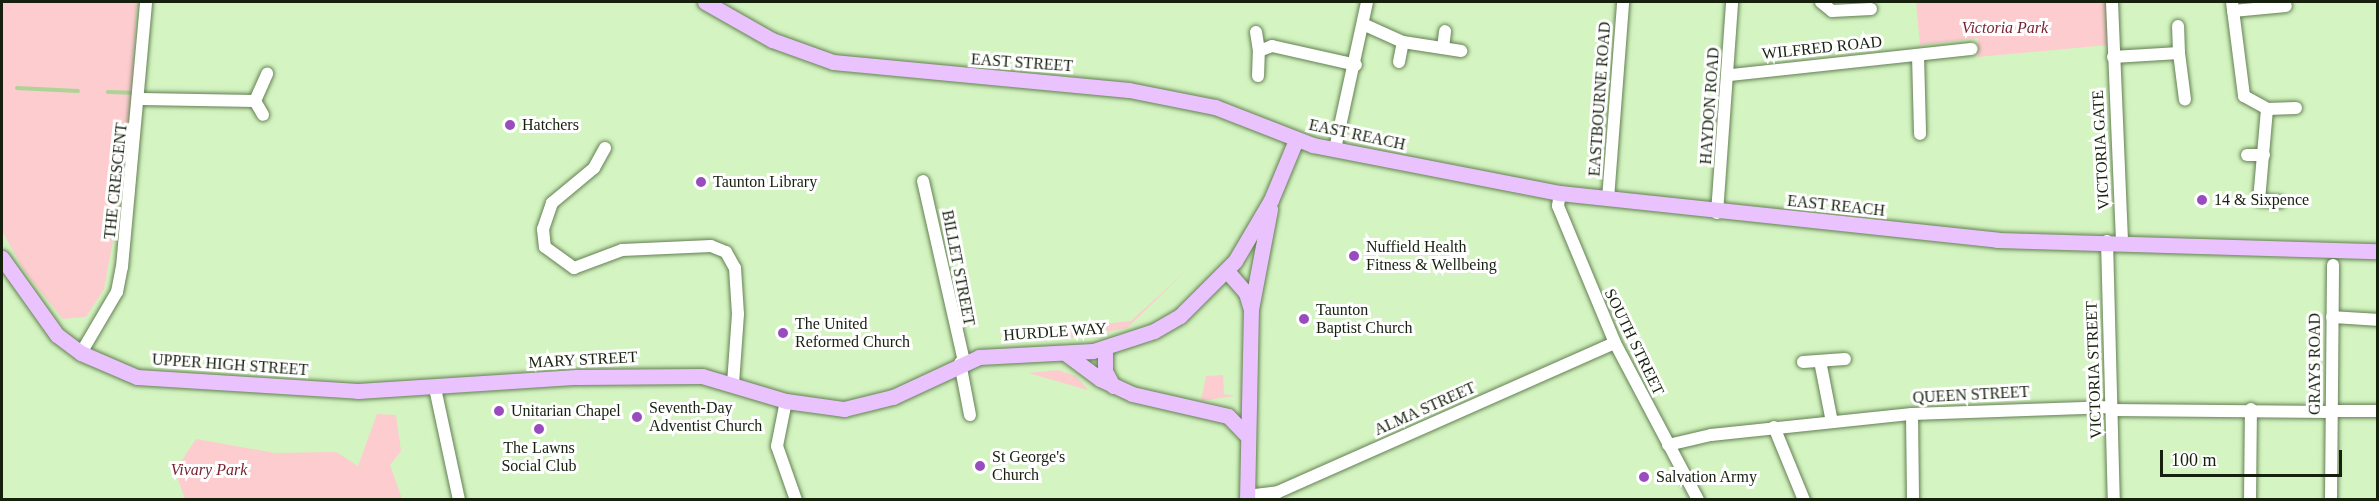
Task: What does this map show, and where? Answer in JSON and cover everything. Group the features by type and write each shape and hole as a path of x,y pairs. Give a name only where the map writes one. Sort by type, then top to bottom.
{"main road":[{"name":"EAST STREET","path":"705,2 745,26 832,62 1130,90 1215,107 1296,140"},
{"name":"EAST REACH","path":"1296,140 1560,193 1717,213 1997,240 2115,241 2378,251"},
{"name":"HURDLE WAY","path":"786,401 824,409 870,405 962,362 994,354 1065,353 1104,349 1180,316 1227,271 1271,200 1296,140"},
{"path":"1247,498 1251,309 1271,200"},
{"path":"2360,249 2378,244"},
{"name":"UPPER HIGH STREET","path":"2,258 47,323 81,353 137,377 358,391 435,388"},
{"path":"1227,271 1246,293 1251,309"},
{"path":"1104,349 1105,371 1113,386"},
{"path":"1065,353 1113,386 1228,416 1248,437"},
{"name":"MARY STREET","path":"435,388 639,375 702,376 786,401"},
{"path":"1228,416 1248,400"}],"street":[{"name":"THE CRESCENT","path":"81,353 113,299 122,267 141,99 146,2"},
{"path":"1335,149 1365,26 1367,2"},
{"name":"EASTBOURNE ROAD","path":"1608,199 1623,2"},
{"name":"HAYDON ROAD","path":"1717,213 1731,75 1732,2"},
{"path":"1821,2 1832,11 1871,9"},
{"name":"VICTORIA GATE","path":"2112,2 2115,241"},
{"path":"2286,6 2233,6 2244,96 2267,109 2295,108"},
{"path":"1365,26 1403,42 1461,51"},
{"path":"2178,26 2185,100"},
{"path":"1443,48 1446,31"},
{"path":"1256,32 1259,51 1258,76"},
{"path":"1399,62 1403,42"},
{"path":"1259,51 1286,46 1356,65"},
{"name":"WILFRED ROAD","path":"1731,75 1972,49"},
{"path":"2113,57 2179,53"},
{"path":"1918,55 1920,134"},
{"path":"255,101 267,74"},
{"path":"141,99 205,104 255,101"},
{"path":"255,101 263,115"},
{"path":"2267,109 2259,200 2280,202"},
{"path":"605,148 594,168 559,194 546,214 544,238 552,256 573,268 622,250 711,246 733,257 738,333 733,384"},
{"path":"2247,155 2264,155"},
{"name":"BILLET STREET","path":"923,181 954,336 962,362 970,415"},
{"name":"SOUTH STREET","path":"1560,193 1558,206 1615,343 1698,500"},
{"name":"VICTORIA STREET","path":"2114,500 2112,408 2115,241"},
{"name":"GRAYS ROAD","path":"2331,500 2333,265"},
{"path":"2332,317 2378,320"},
{"name":"ALMA STREET","path":"1247,498 1278,492 1615,343"},
{"path":"1803,362 1845,359"},
{"path":"1820,361 1832,422"},
{"path":"435,388 459,500"},
{"path":"786,401 777,446 793,497"},
{"name":"QUEEN STREET","path":"1668,445 1774,427 1912,414 2112,408 2378,411"},
{"path":"2250,500 2251,409"},
{"path":"1912,414 1913,500"},
{"path":"1774,427 1804,500"}],"green space":[{"path":"2,2 137,2 128,160 104,289 86,317 63,319 25,272 2,231"},
{"name":"Victoria Park","path":"1916,2 2108,2 2108,45 1978,57 1978,38 1920,45"},
{"path":"1186,271 1127,328 1058,340 1054,329 1131,321"},
{"path":"1058,370 1076,376 1088,390 1028,373"},
{"path":"1223,375 1224,394 1235,396 1201,401 1206,376"},
{"name":"Vivary Park","path":"377,414 396,415 401,451 390,465 402,499 185,499 175,471 196,439 275,453 336,452 358,466"}],"waterway":[{"path":"17,88 78,91"},
{"path":"108,92 132,93"}],"place":[{"name":"Hatchers","path":"510,125"},
{"name":"Taunton Library","path":"701,182"},
{"name":"14 & Sixpence","path":"2202,200"},
{"name":"Nuffield Health Fitness & Wellbeing","path":"1354,256"},
{"name":"Taunton Baptist Church","path":"1304,319"},
{"name":"The United Reformed Church","path":"783,333"},
{"name":"Unitarian Chapel","path":"499,411"},
{"name":"Seventh-Day Adventist Church","path":"637,417"},
{"name":"The Lawns Social Club","path":"539,429"},
{"name":"St George's Church","path":"980,466"},
{"name":"Salvation Army","path":"1644,477"}]}
